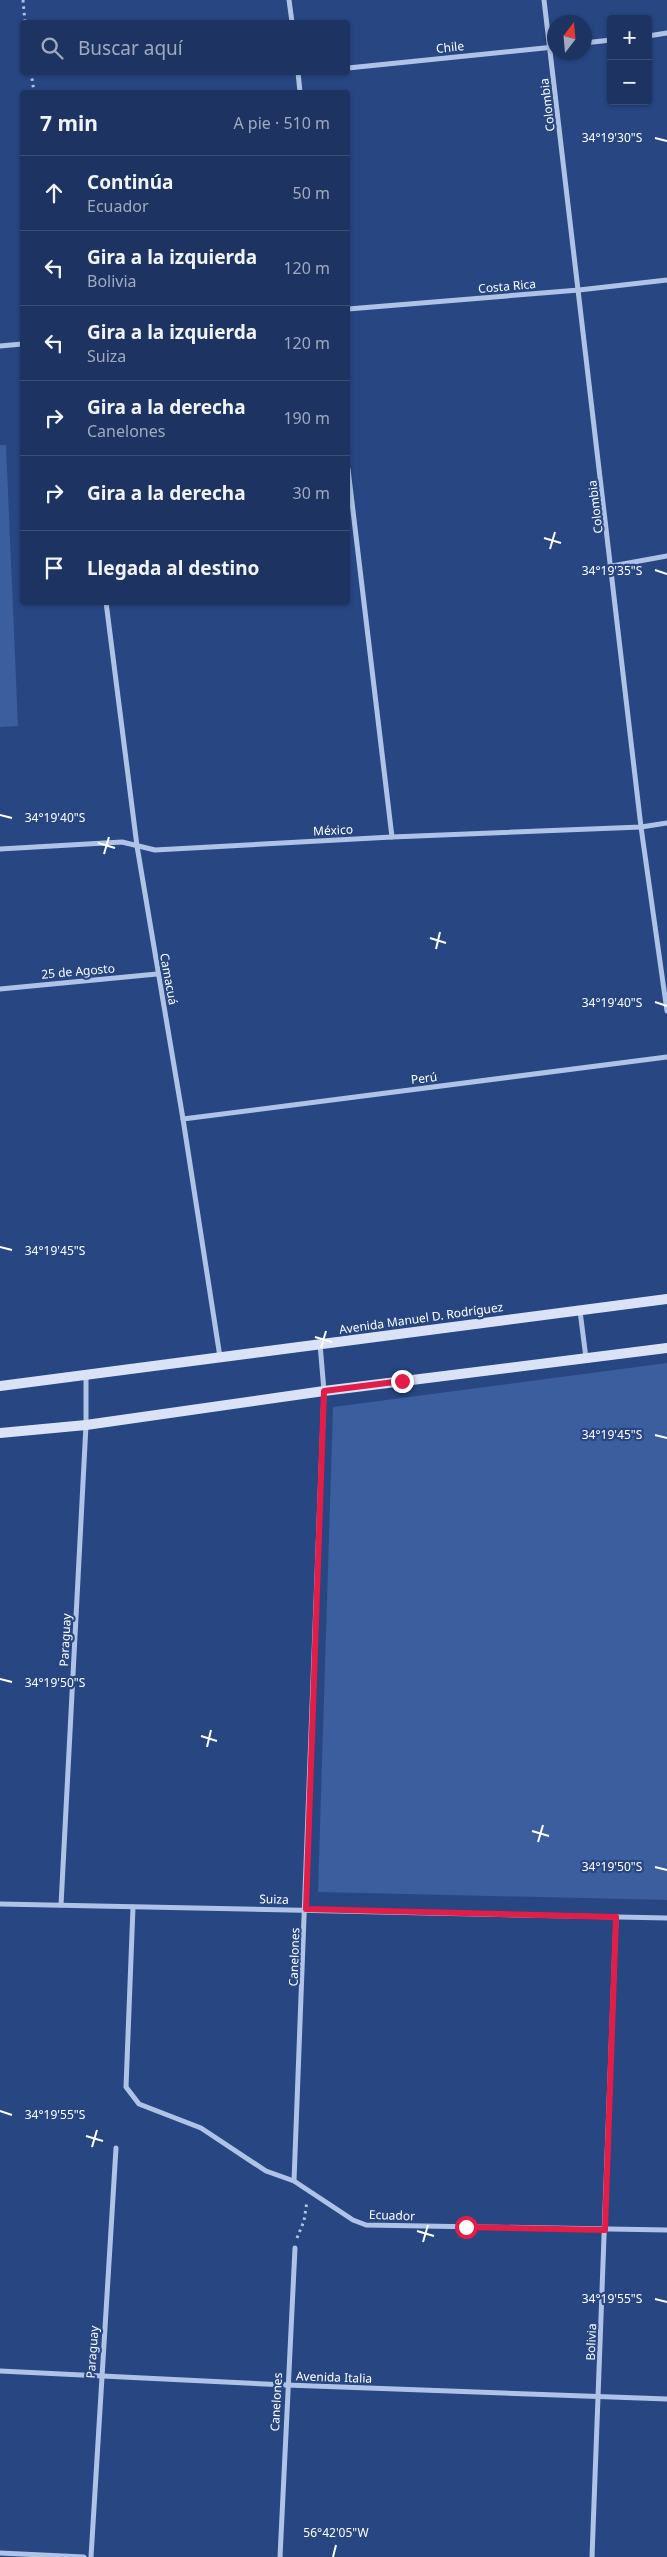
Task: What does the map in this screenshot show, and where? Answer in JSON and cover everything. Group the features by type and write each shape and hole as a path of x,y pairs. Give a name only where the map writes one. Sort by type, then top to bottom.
{"street":[{"path":"289,0 292,20"},
{"name":"Colombia","path":"544,0 547,18"},
{"path":"652,35 667,33"},
{"path":"592,42 607,40"},
{"name":"Chile","path":"350,68 547,48"},
{"name":"Colombia","path":"553,60 641,827 667,1011"},
{"path":"298,75 300,90"},
{"name":"Costa Rica","path":"350,309 579,290 667,280"},
{"path":"0,346 20,344"},
{"path":"350,486 392,837"},
{"path":"612,566 667,556"},
{"name":"Camacuá","path":"106,605 137,846 157,974 183,1119 220,1357"},
{"name":"México","path":"0,849 122,842 155,850 392,837 641,827 667,823"},
{"name":"25 de Agosto","path":"0,989 157,974"},
{"name":"Perú","path":"183,1119 667,1057"},
{"name":"Avenida Manuel D. Rodríguez","path":"0,1386 667,1299"},
{"path":"580,1310 586,1358"},
{"name":"Canelones","path":"294,2181 306,1909 324,1391 320,1344"},
{"path":"0,1433 86,1425 324,1391 667,1348"},
{"name":"Paraguay","path":"62,1905 86,1425 86,1376"},
{"name":"Suiza","path":"0,1904 667,1918"},
{"name":"Ecuador","path":"133,1907 126,2087 139,2104 201,2128 266,2171 294,2181 309,2193 352,2220 366,2225 667,2230"},
{"name":"Bolivia","path":"592,2557 594,2454 599,2396 616,1917"},
{"name":"Paraguay","path":"91,2557 100,2376 116,2148"},
{"name":"Canelones","path":"280,2557 295,2248"},
{"name":"Avenida Italia","path":"0,2371 287,2386 667,2399"},
{"path":"0,2553 84,2557"}],"path":[{"path":"23,0 25,20"},
{"path":"31,75 34,90"},
{"path":"295,2248 304,2221 309,2193"}],"shaded area":[{"path":"0,445 6,445 18,726 0,727"},
{"path":"667,1363 667,1900 318,1892 333,1407"}],"route":[{"path":"402,1381 324,1391 306,1909 616,1917 605,2230 466,2227"}]}
